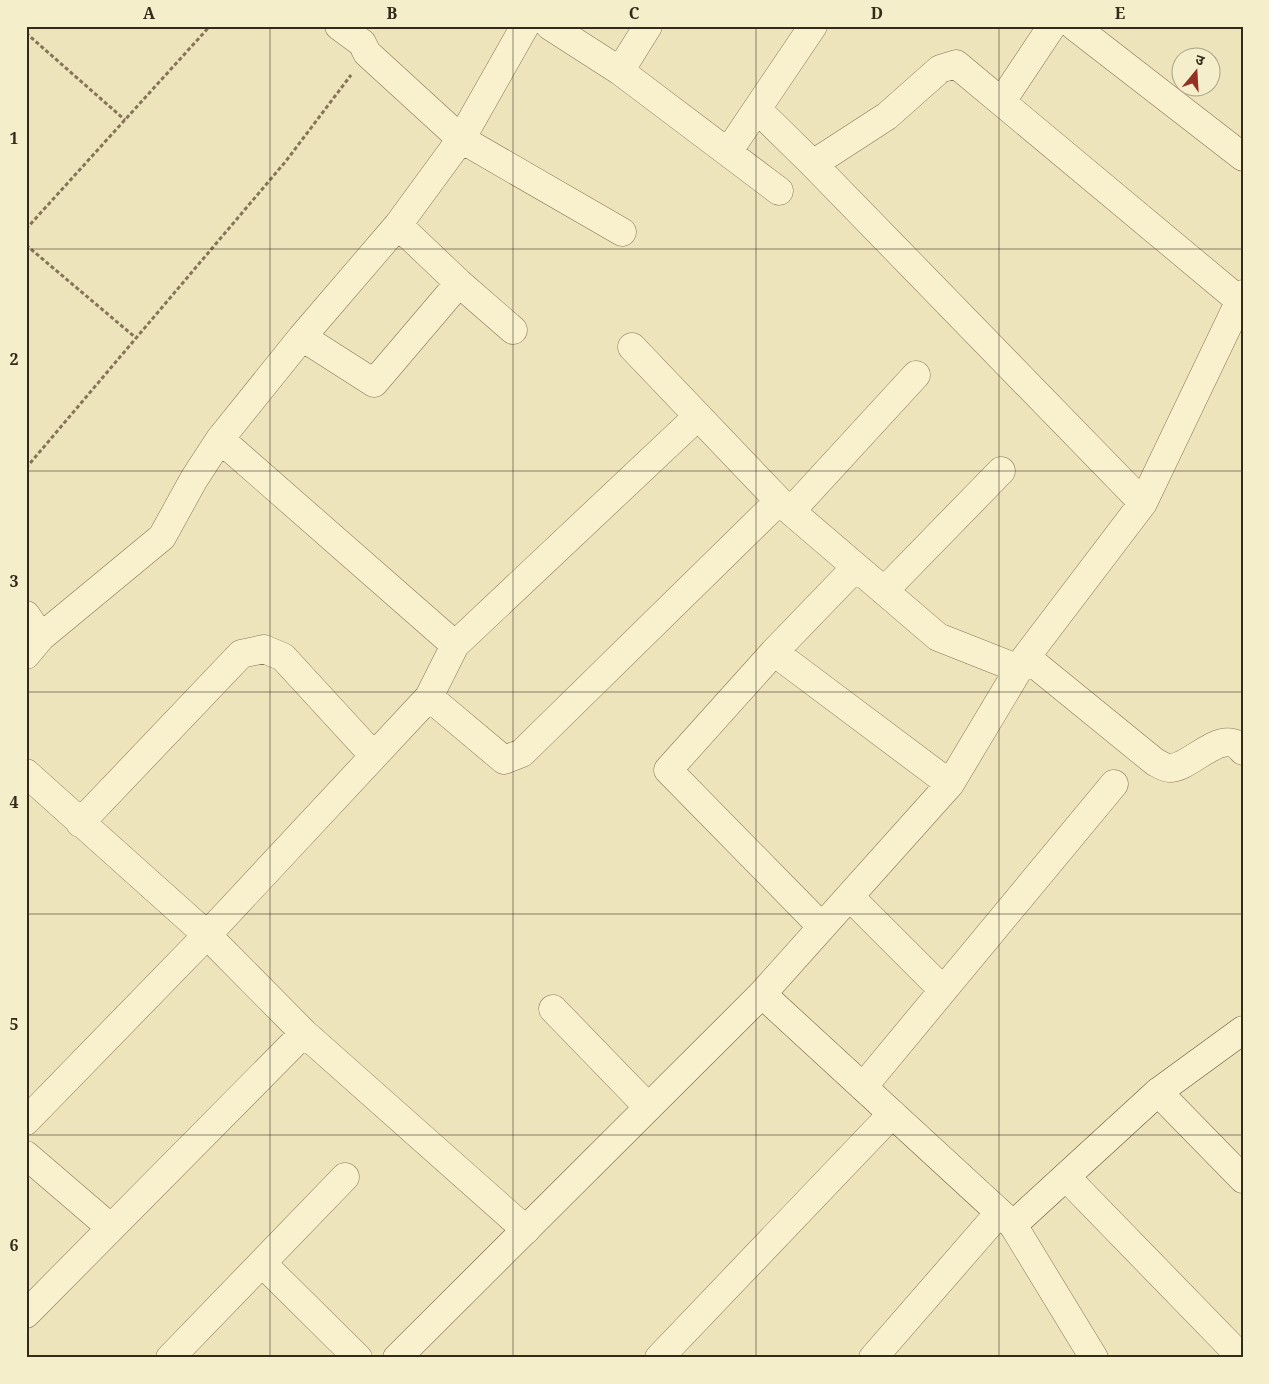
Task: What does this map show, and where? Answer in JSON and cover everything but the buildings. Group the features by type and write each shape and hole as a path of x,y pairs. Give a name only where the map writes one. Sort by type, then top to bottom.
{"street":[{"path":"339,26 367,41 461,139 622,232"},
{"path":"26,615 34,646 162,537 194,479 220,439 302,337 398,225 461,139 525,26"},
{"path":"550,26 620,71 779,191"},
{"path":"620,71 648,26"},
{"path":"728,152 813,26"},
{"path":"1002,101 1052,26"},
{"path":"1074,26 1243,157"},
{"path":"397,1358 762,994 950,784 1022,663 1143,504 1241,297 956,64 940,69 887,116 813,164"},
{"path":"757,109 813,164 1143,504"},
{"path":"398,225 459,284 512,330"},
{"path":"302,337 374,383 459,284"},
{"path":"632,347 697,417 785,506 938,637 1022,663 1155,762 1168,768 1179,767 1217,744 1228,743 1243,751"},
{"path":"429,697 504,760 522,753 785,506 916,375"},
{"path":"26,1121 207,935 429,697 455,645 697,417"},
{"path":"220,439 455,645"},
{"path":"884,591 1001,471"},
{"path":"822,927 668,770 774,652 856,567"},
{"path":"80,823 241,654 264,649 283,657 374,756"},
{"path":"774,652 950,784"},
{"path":"26,772 80,823 207,935 304,1032 526,1230"},
{"path":"863,1087 1114,784"},
{"path":"850,896 943,990"},
{"path":"762,994 1006,1219 1094,1358"},
{"path":"553,1009 648,1107"},
{"path":"873,1358 1006,1219 1066,1177 1158,1092 1243,1030"},
{"path":"26,1314 304,1032"},
{"path":"1158,1092 1243,1178"},
{"path":"659,1358 892,1114"},
{"path":"26,1155 111,1228"},
{"path":"170,1358 345,1177"},
{"path":"1066,1177 1242,1358"},
{"path":"262,1263 358,1358"}],"path":[{"path":"26,229 210,26"},
{"path":"26,33 125,121"},
{"path":"26,468 286,161 367,41"},
{"path":"26,245 136,338"}]}
